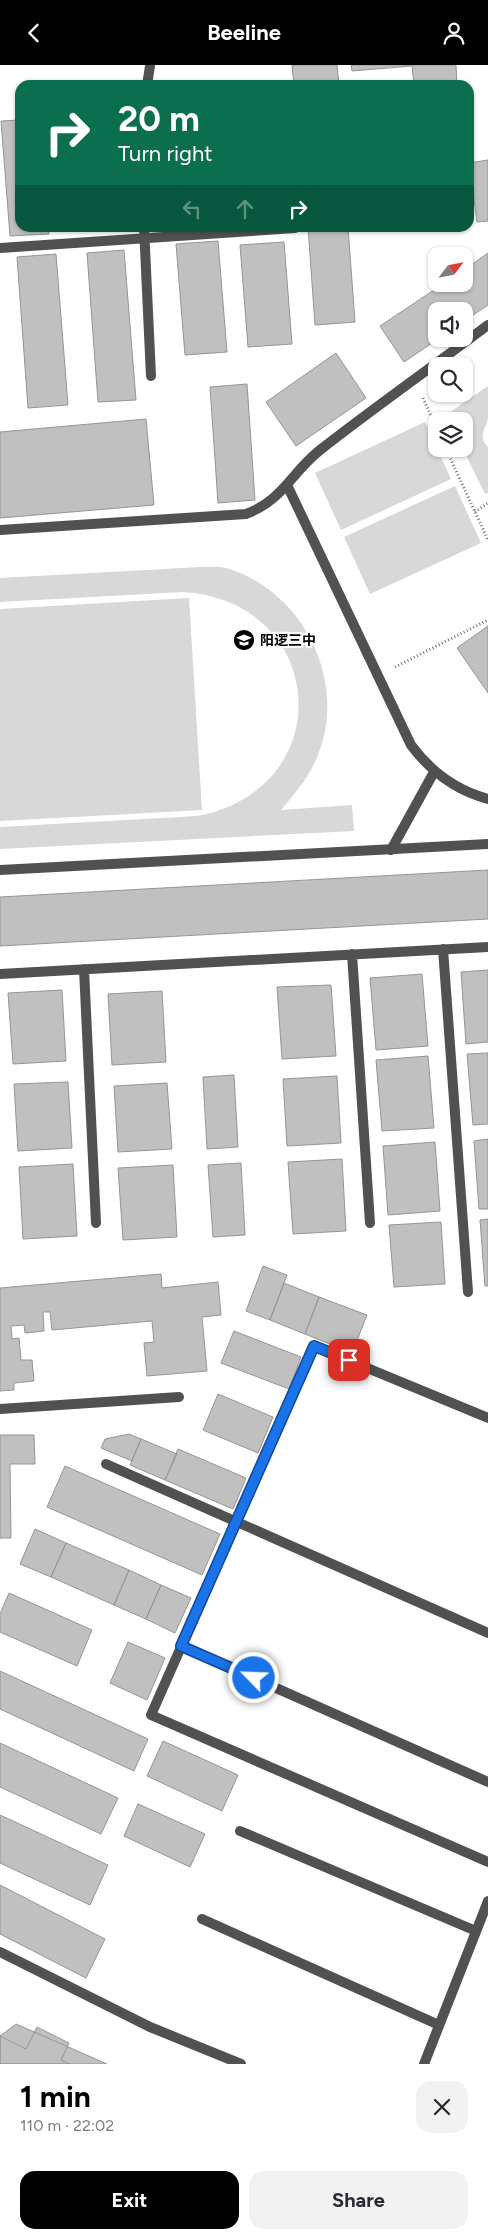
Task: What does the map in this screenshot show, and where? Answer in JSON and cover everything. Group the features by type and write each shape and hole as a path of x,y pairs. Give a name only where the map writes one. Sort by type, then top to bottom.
{"street":[{"path":"148,80 150,66"},
{"path":"0,248 144,233 182,232"},
{"path":"144,233 151,376"},
{"path":"0,530 246,514 262,507 276,497 318,452 488,325"},
{"path":"286,485 411,745 434,772 453,785 488,799"},
{"path":"391,850 434,772"},
{"path":"0,870 488,844"},
{"path":"0,974 488,947"},
{"path":"443,949 468,1292"},
{"path":"352,954 370,1223"},
{"path":"84,969 96,1223"},
{"path":"488,1418 314,1346 151,1715 488,1862"},
{"path":"0,1409 179,1397"},
{"path":"106,1464 488,1633"},
{"path":"181,1646 488,1782"},
{"path":"240,1831 476,1931"},
{"path":"424,2064 488,1901"},
{"path":"202,1919 440,2025"},
{"path":"0,1951 150,2027 241,2064"}],"path":[{"path":"414,380 429,412"},
{"path":"450,457 488,540"},
{"path":"475,512 488,503"},
{"path":"377,676 488,620"}],"shaded area":[{"path":"488,386 488,418 483,433 483,439 488,447 488,493 485,494 467,457 473,457 473,412 450,412 465,402 473,402 473,396"},
{"path":"425,422 428,429 428,457 441,457 451,479 341,530 315,473"},
{"path":"455,486 481,543 370,594 344,537"},
{"path":"200,567 226,568 253,579 277,596 296,617 312,641 322,668 327,696 326,724 319,752 312,768 303,783 281,810 352,805 354,831 0,849 0,827 197,816 244,799 276,771 294,736 298,697 289,660 267,627 231,603 183,592 0,602 0,578"},
{"path":"189,598 202,810 0,821 0,609"}],"building":[{"path":"292,65 337,65 338,80 294,80"},
{"path":"351,65 456,65 457,80 413,80 412,66 352,71"},
{"path":"15,120 15,232 49,232 49,234 10,236 1,121"},
{"path":"488,160 488,221 477,222 474,200 474,162"},
{"path":"308,232 348,232 355,322 315,325"},
{"path":"218,241 227,352 185,355 176,244"},
{"path":"284,242 292,344 248,347 240,245"},
{"path":"124,250 136,400 98,402 87,253"},
{"path":"488,253 488,305 473,315 473,302 428,302 428,346 404,362 380,326 430,293 472,293 473,264"},
{"path":"56,254 68,405 28,408 17,257"},
{"path":"336,353 366,398 296,446 266,402"},
{"path":"247,384 255,500 218,503 210,387"},
{"path":"146,419 154,505 0,518 0,432"},
{"path":"488,626 488,693 457,648"},
{"path":"488,870 488,919 0,946 0,897"},
{"path":"488,970 488,1042 466,1044 461,972"},
{"path":"422,974 428,1046 376,1050 370,978"},
{"path":"331,985 336,1056 282,1059 277,987"},
{"path":"62,990 66,1061 13,1064 8,993"},
{"path":"162,991 166,1062 112,1065 108,994"},
{"path":"488,1053 488,1124 473,1125 467,1054"},
{"path":"428,1056 434,1128 382,1131 376,1060"},
{"path":"234,1075 238,1147 207,1149 203,1077"},
{"path":"337,1076 341,1143 287,1146 283,1079"},
{"path":"68,1082 72,1148 18,1151 14,1084"},
{"path":"167,1083 172,1149 118,1152 114,1086"},
{"path":"488,1139 488,1209 479,1209 474,1141"},
{"path":"435,1142 440,1211 388,1215 383,1146"},
{"path":"342,1159 346,1231 293,1234 288,1162"},
{"path":"241,1163 245,1235 213,1237 208,1165"},
{"path":"73,1164 77,1236 23,1239 19,1167"},
{"path":"173,1165 177,1237 123,1240 118,1168"},
{"path":"488,1219 488,1286 485,1286 480,1220"},
{"path":"441,1222 445,1284 394,1287 389,1225"},
{"path":"263,1266 287,1275 270,1320 246,1311"},
{"path":"161,1274 162,1288 218,1282 221,1315 202,1317 207,1371 147,1376 144,1343 154,1342 152,1321 52,1330 50,1312 43,1312 44,1331 25,1333 24,1325 11,1326 12,1339 19,1338 21,1360 32,1360 34,1381 14,1383 14,1390 0,1391 0,1288"},
{"path":"284,1283 319,1297 305,1334 270,1320"},
{"path":"319,1297 367,1315 352,1353 305,1334"},
{"path":"234,1331 301,1357 289,1389 221,1363"},
{"path":"218,1394 273,1417 258,1453 203,1430"},
{"path":"129,1434 141,1439 132,1461 101,1448 105,1439"},
{"path":"0,1435 34,1435 35,1464 10,1464 11,1538 0,1538"},
{"path":"141,1439 177,1454 165,1480 130,1465"},
{"path":"178,1449 246,1478 233,1509 165,1480"},
{"path":"65,1466 220,1534 202,1575 47,1507"},
{"path":"35,1529 66,1543 51,1577 20,1564"},
{"path":"66,1543 129,1570 114,1605 51,1577"},
{"path":"129,1570 161,1585 146,1619 114,1605"},
{"path":"161,1585 191,1598 175,1633 146,1619"},
{"path":"9,1593 92,1630 77,1666 0,1632 0,1614"},
{"path":"128,1642 165,1658 147,1700 110,1683"},
{"path":"0,1671 148,1739 134,1771 0,1709"},
{"path":"163,1741 238,1775 222,1811 147,1776"},
{"path":"0,1743 118,1798 101,1834 0,1787"},
{"path":"138,1804 205,1834 190,1867 124,1836"},
{"path":"0,1815 108,1865 90,1905 0,1863"},
{"path":"0,1885 105,1939 86,1978 0,1934"},
{"path":"16,2024 107,2064 0,2064 0,2036"},
{"path":"37,2027 69,2043 61,2060 70,2064 0,2064 0,2036 26,2049"}],"place":[{"name":"阳逻三中","path":"244,640"}],"route":[{"path":"254,1678 181,1646 314,1346 349,1360"}]}
